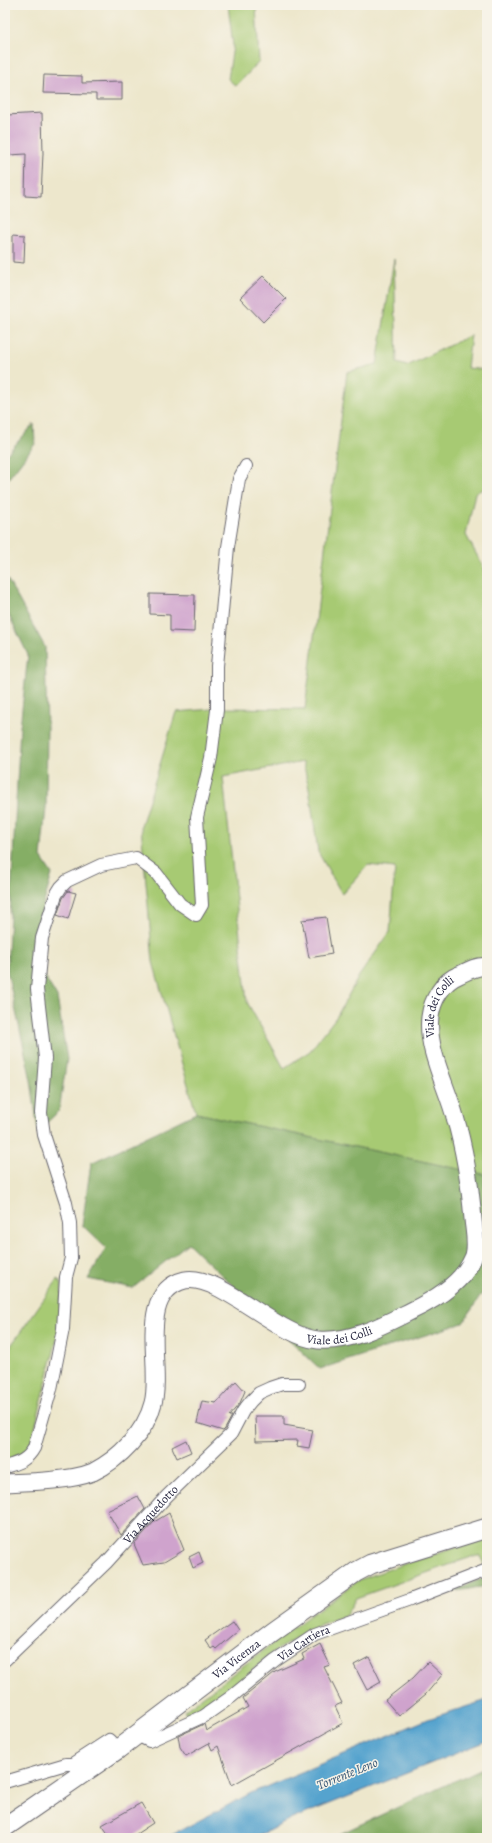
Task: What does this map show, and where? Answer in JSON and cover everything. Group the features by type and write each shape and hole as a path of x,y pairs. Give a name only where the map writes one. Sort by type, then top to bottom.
{"main road":[{"name":"Viale dei Colli","path":"5,1483 65,1478 92,1472 118,1456 136,1436 147,1419 153,1404 156,1384 156,1307 163,1294 174,1285 186,1280 200,1280 216,1287 298,1336 316,1340 334,1340 378,1328 433,1300 452,1285 468,1267 474,1256 475,1244 469,1177 455,1117 435,1054 431,1037 430,1017 437,994 453,977 481,966 487,967"},
{"name":"Via Vicenza","path":"5,1827 118,1749 272,1632 356,1572 371,1564 487,1528"}],"street":[{"path":"5,1467 22,1462 30,1456 34,1448 50,1389 63,1329 66,1277 71,1258 70,1223 66,1203 44,1135 41,1113 44,1058 37,989 42,938 56,895 67,881 85,872 108,864 136,858 156,873 180,904 196,915 202,905 197,817 210,758 217,710 217,666 228,547 239,479 246,466"},
{"name":"Via Acquedotto","path":"5,1660 106,1563 168,1496 231,1434 250,1401 260,1393 270,1388 282,1384 299,1384"},
{"name":"Via Cartiera","path":"137,1735 149,1741 204,1716 231,1697 275,1661 314,1634 410,1600 487,1570"},
{"path":"5,1782 66,1764 72,1764 109,1740 118,1749"}],"green space":[{"path":"228,5 256,5 259,62 236,86 228,79 233,46"},
{"path":"394,259 397,363 407,366 471,335 467,368 487,370 487,487 475,493 466,535 487,574 487,1175 196,1113 153,962 141,826 176,712 223,708 305,709 347,372 377,364","holes":["303,762 309,788 318,852 342,894 368,865 395,868 390,932 359,976 337,1016 310,1051 284,1068 247,1002 223,777"]},
{"path":"34,424 35,444 5,483 5,456"},
{"path":"5,575 45,647 47,727 46,808 41,857 52,874 30,952 57,997 67,1059 59,1111 38,1131 31,1080 7,971 20,727 28,655 5,607"},
{"path":"196,1113 487,1175 487,1286 463,1323 320,1369 188,1243 133,1288 88,1279 106,1248 82,1225 91,1163"},
{"path":"58,1279 62,1285 59,1331 29,1452 5,1464 5,1354"},
{"path":"487,1538 487,1563 484,1565 480,1555 477,1555 356,1598 346,1615 321,1624 273,1652 241,1681 188,1716 184,1711 306,1618 359,1580"},
{"path":"487,1576 487,1586 451,1592"},
{"path":"487,1766 487,1838 331,1838"}],"water":[{"name":"Torrente Leno","path":"487,1700 487,1741 292,1819 254,1838 166,1838 251,1793 428,1719"}],"building":[{"path":"44,75 82,76 82,83 122,82 122,100 96,100 96,94 43,93"},
{"path":"42,113 43,153 41,197 25,196 26,154 9,155 7,115"},
{"path":"13,234 25,235 24,263 13,262"},
{"path":"263,276 286,299 263,322 240,298"},
{"path":"150,594 195,595 194,632 170,631 170,615 150,614"},
{"path":"68,891 76,893 68,919 57,915 63,898"},
{"path":"326,917 332,954 309,958 302,920"},
{"path":"236,1381 245,1391 240,1403 229,1416 232,1416 225,1429 223,1431 197,1423 202,1401 216,1403"},
{"path":"255,1416 284,1416 284,1425 313,1430 309,1448 297,1446 298,1440 256,1441"},
{"path":"186,1440 191,1452 177,1458 172,1447"},
{"path":"138,1496 145,1509 121,1535 107,1511"},
{"path":"169,1513 184,1550 164,1562 143,1565 134,1544 154,1522"},
{"path":"199,1552 203,1563 193,1568 189,1557"},
{"path":"232,1621 238,1630 216,1649 214,1647 211,1649 205,1640"},
{"path":"320,1644 330,1665 324,1667 342,1703 335,1706 343,1723 232,1785 218,1746 212,1750 209,1743 186,1756 180,1747 178,1736 204,1724 206,1731 248,1707 243,1698 275,1672 304,1659 302,1654"},
{"path":"369,1657 381,1682 367,1690 354,1665"},
{"path":"428,1662 442,1675 426,1694 399,1716 385,1700 413,1678"},
{"path":"141,1803 153,1823 130,1838 111,1838 102,1825"}]}
